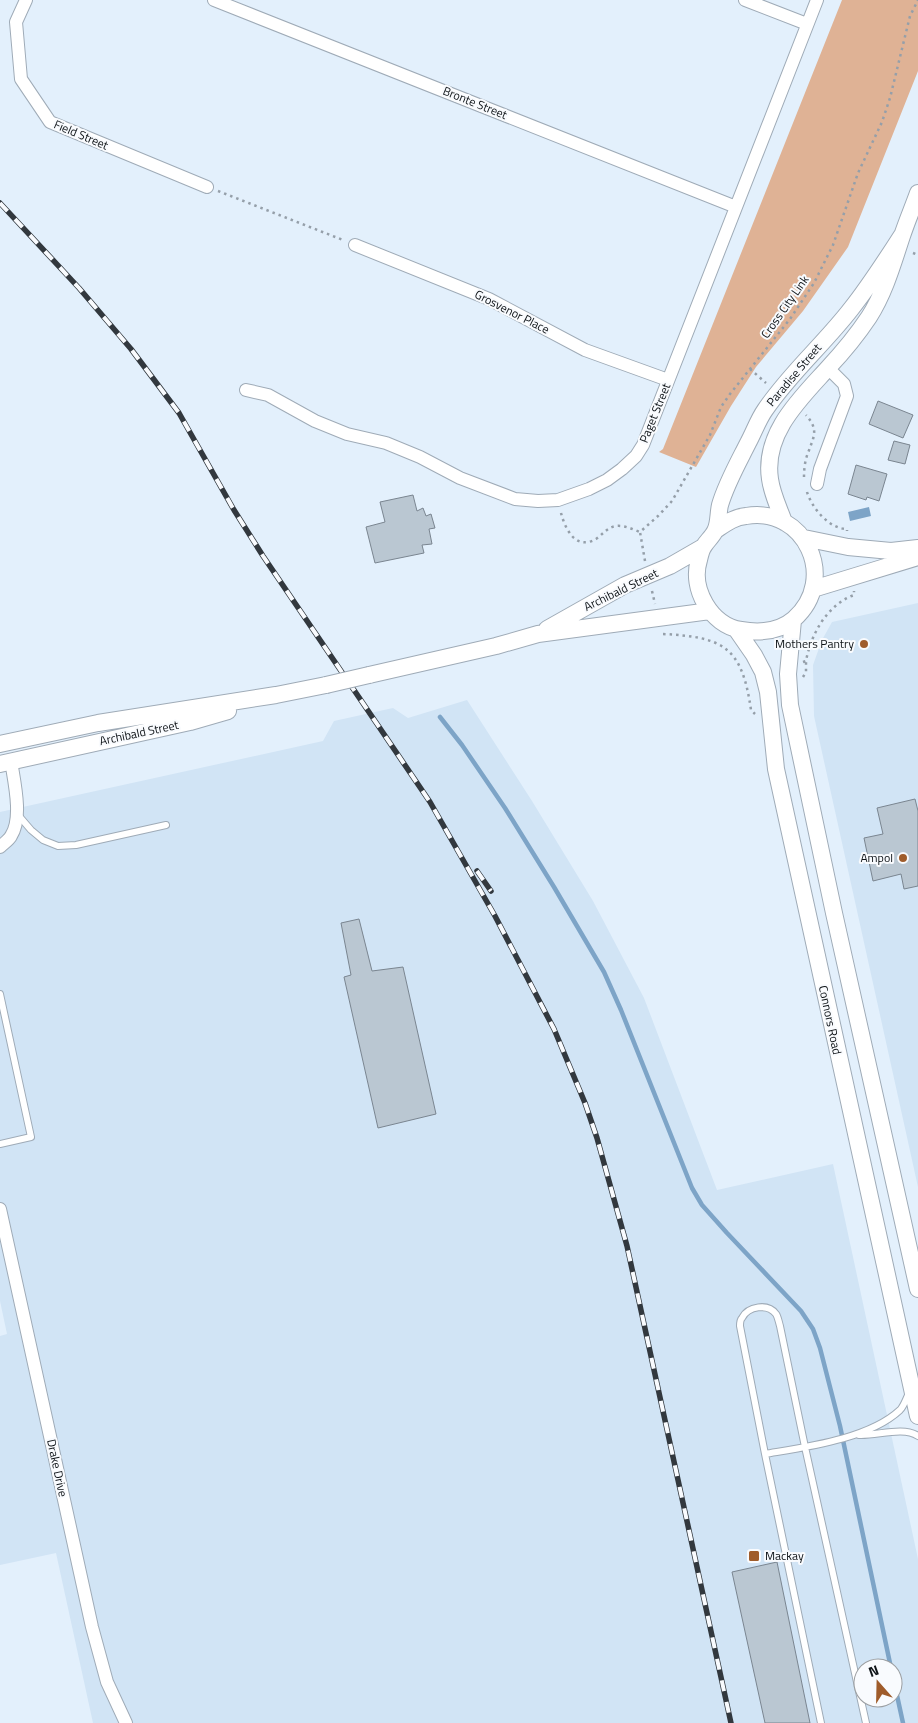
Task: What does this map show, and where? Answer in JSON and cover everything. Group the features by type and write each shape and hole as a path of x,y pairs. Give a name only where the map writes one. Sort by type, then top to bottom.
{"street":[{"name":"Field Street","path":"26,0 16,22 21,79 50,122 207,187"},
{"name":"Bronte Street","path":"214,0 736,207"},
{"path":"744,0 807,24"},
{"name":"Paget Street","path":"246,390 268,395 315,420 347,434 386,443 420,456 460,478 515,499 558,500 607,480 636,456 643,445 817,0"},
{"name":"Paradise Street","path":"784,522 773,495 770,476 770,455 773,446 784,420 870,315 891,271 918,193"},
{"name":"Paradise Street","path":"716,530 720,505 764,411 793,374 850,310 902,235"},
{"name":"Grosvenor Place","path":"355,245 490,299 585,350 668,380"},
{"name":"Paradise Street","path":"817,484 822,463 847,396 844,384 828,368"},
{"path":"760,514 784,522 804,538 812,554 816,571 813,589 806,606 793,620 775,630 756,633 736,629 722,622 710,611 701,596 697,580 698,563 703,547 716,530 729,521 744,516 760,514"},
{"path":"804,538 848,547 891,551 918,548"},
{"name":"Archibald Street","path":"538,634 626,585 670,566 703,547"},
{"path":"813,589 918,558"},
{"name":"Archibald Street","path":"3,744 105,722 276,695 326,685 496,646 538,634 710,611"},
{"path":"793,620 788,674 790,704 918,1290"},
{"name":"Connors Road","path":"736,629 763,672 768,692 770,726 780,788 918,1416"},
{"name":"Archibald Street","path":"5,763 190,722 276,695"},
{"path":"0,847 12,835 18,814 16,790 5,763 3,744"},
{"name":"Drake Drive","path":"0,1209 92,1627 107,1682 126,1723"}],"lane":[{"path":"18,814 31,830 43,840 58,846 76,845 166,825"},
{"path":"0,994 31,1137 0,1144"},
{"path":"821,1723 740,1326 742,1317 749,1310 759,1307 769,1308 776,1314 780,1326 866,1723"},
{"path":"856,1436 900,1410 911,1385"},
{"path":"765,1454 856,1436 910,1432 918,1436"}],"path":[{"name":"Cross City Link","path":"640,532 672,501 710,435 722,407 803,301 833,245 854,182 882,122 890,98 910,16 918,0"},
{"path":"207,187 355,245"},
{"path":"913,253 918,255"},
{"path":"750,369 770,387"},
{"path":"558,500 566,529 574,539 594,540 615,526 630,528 640,532 645,563"},
{"path":"806,672 806,661 815,635 831,608 854,595 853,588"},
{"path":"652,590 655,605"},
{"path":"661,634 687,635 712,641 727,650 744,674"},
{"path":"801,662 806,661"}],"shaded area":[{"path":"842,0 918,0 918,71 848,247 803,311 756,367 696,467 659,452 663,449"},
{"path":"918,603 918,1187 814,716 813,665 822,640 832,622"},
{"path":"467,700 593,901 644,998 717,1190 833,1164 918,1559 918,1723 93,1723 56,1553 0,1565 0,1336 7,1334 0,1301 0,812 323,741 334,721 393,708 408,718"}],"water":[{"path":"869,507 871,516 850,521 848,512"}],"building":[{"path":"878,401 913,415 903,438 869,424"},
{"path":"894,441 910,445 905,464 888,460"},
{"path":"856,465 887,474 879,501 867,497 866,500 848,494"},
{"path":"413,495 417,511 423,508 426,516 431,514 435,528 429,529 432,544 422,545 424,553 375,563 366,527 385,522 380,502"},
{"path":"915,799 918,811 918,886 904,889 901,874 873,881 864,838 883,834 877,808"},
{"path":"359,919 372,971 403,967 436,1114 378,1128 344,977 351,975 341,923"},
{"path":"777,1562 810,1723 765,1723 732,1572"}],"waterway":[{"path":"440,717 462,745 505,808 604,972 692,1188 702,1205 801,1311 813,1329 820,1348 840,1426 889,1658"},
{"path":"900,1708 903,1723"}],"railway":[{"path":"0,203 79,288 131,349 179,413 234,510 263,556 430,802 495,916 554,1029 585,1103 597,1138 627,1246 731,1723"},
{"path":"477,871 491,891"}],"place":[{"name":"Mothers Pantry","path":"864,644"},
{"name":"Ampol","path":"903,858"},
{"name":"Mackay","path":"754,1556"}]}
